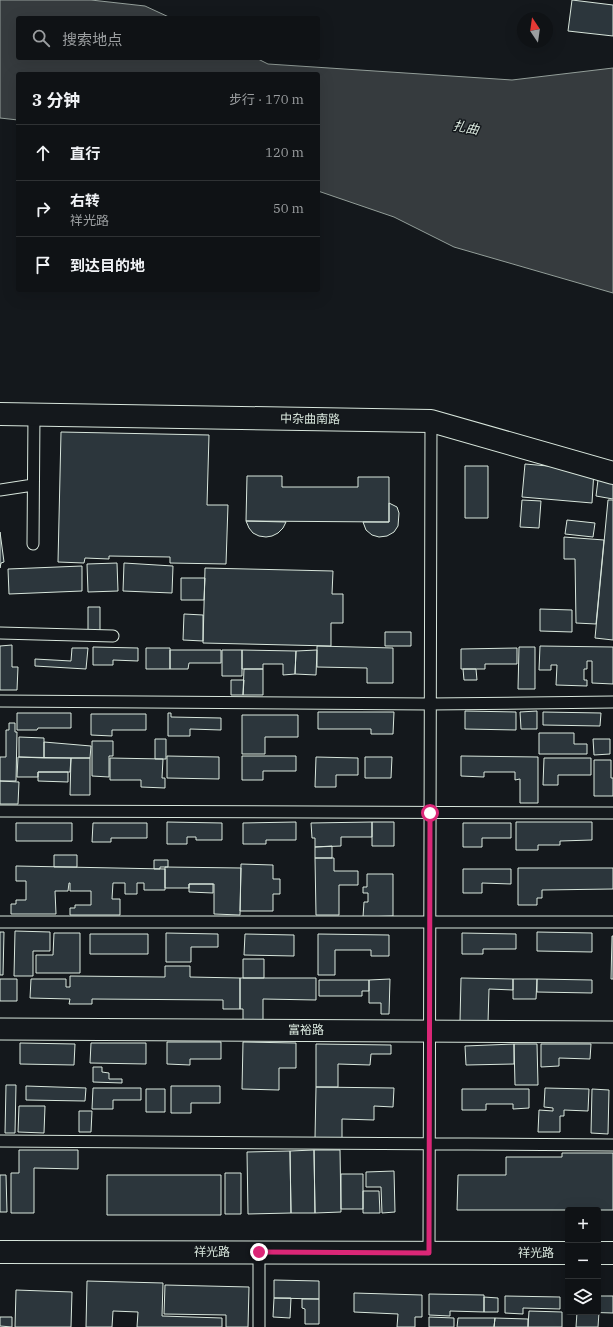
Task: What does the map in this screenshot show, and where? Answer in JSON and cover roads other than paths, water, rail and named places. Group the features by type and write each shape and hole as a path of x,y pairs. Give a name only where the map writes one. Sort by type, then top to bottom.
{"street":[{"name":"中杂曲南路","path":"0,414 431,421 613,473"},
{"name":"富裕路","path":"0,1029 613,1032"},
{"name":"祥光路","path":"0,1252 565,1253"},
{"path":"601,1252 613,1252"}],"lane":[{"path":"33,544 34,414"},
{"path":"429,1253 431,421"},
{"path":"0,490 34,485"},
{"path":"0,633 113,636"},
{"path":"0,701 430,704 613,702"},
{"path":"0,811 613,813"},
{"path":"0,922 613,922"},
{"path":"0,1141 613,1145"},
{"path":"259,1252 259,1327"}],"water":[{"name":"扎曲","path":"0,0 91,0 145,6 167,16 16,16 16,60 260,60 268,64 512,80 613,68 613,293 454,247 394,217 320,192 320,72 16,72 16,120 0,118"}]}
